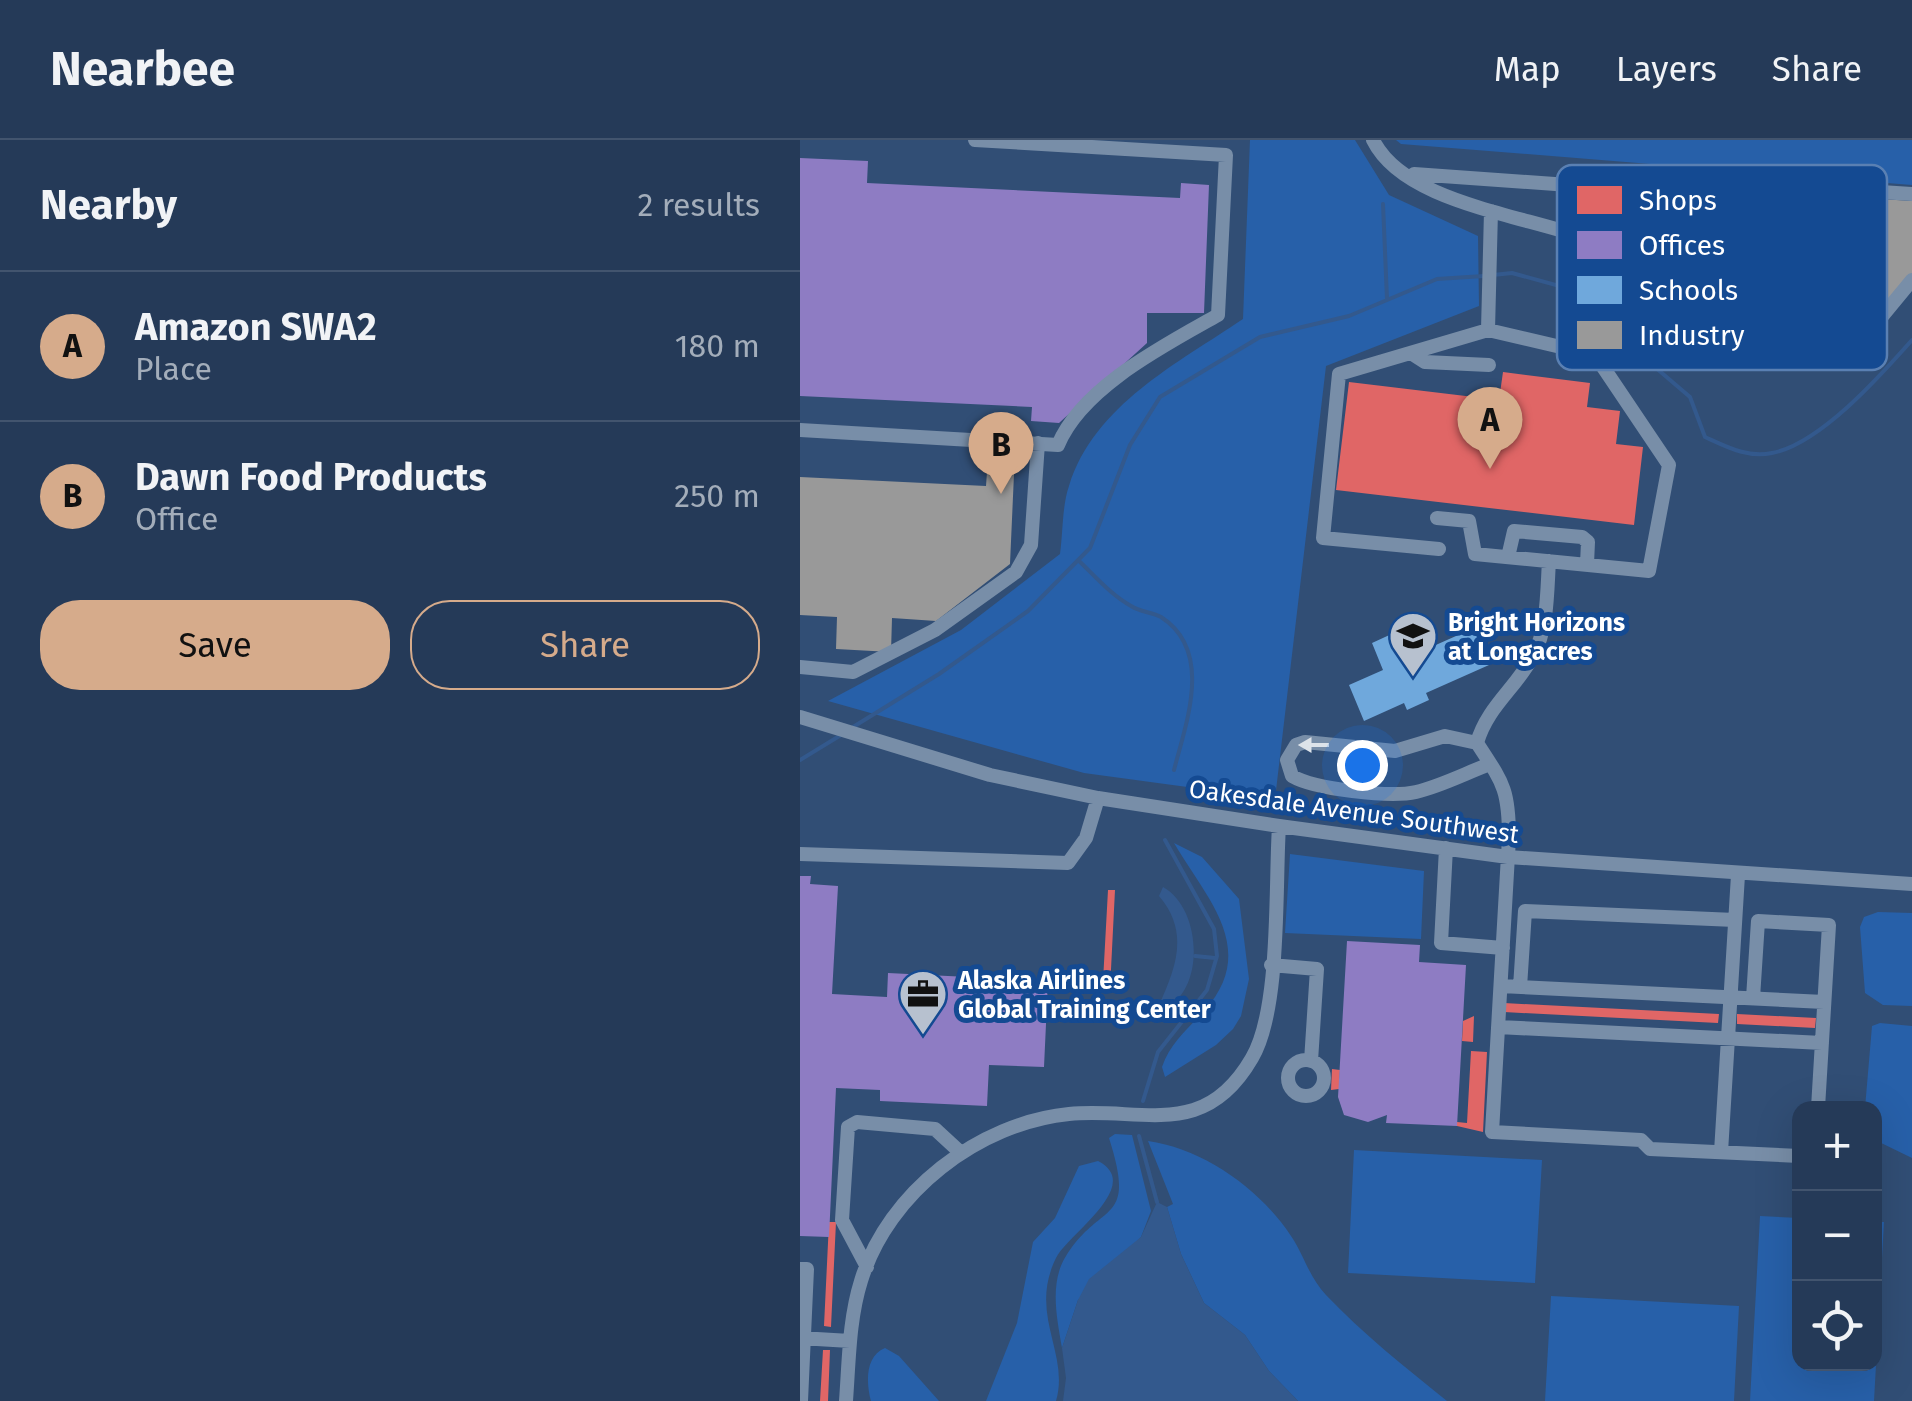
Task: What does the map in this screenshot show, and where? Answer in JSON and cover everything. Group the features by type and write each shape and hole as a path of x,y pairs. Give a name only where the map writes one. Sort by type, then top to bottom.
{"street":[{"path":"800,430 1058,445 1071,423 1109,384 1218,315 1226,155 1218,147 976,140"},
{"path":"1373,140 1384,160 1398,173 1491,211 1557,231"},
{"path":"1398,173 1557,184"},
{"path":"1887,192 1912,194"},
{"path":"1488,330 1492,302 1491,211"},
{"path":"1887,310 1912,280"},
{"path":"1439,549 1323,538 1339,374 1488,330 1557,346"},
{"path":"1411,352 1425,362 1489,365"},
{"path":"1436,518 1468,521 1475,554 1649,571 1670,464 1606,370"},
{"path":"800,667 853,672 936,630 1016,572 1031,545 1038,443"},
{"path":"1508,557 1514,531 1582,536 1588,542 1587,564"},
{"path":"1477,743 1483,721 1533,657 1541,636 1550,561"},
{"name":"Oakesdale Avenue Southwest","path":"800,717 990,775 1098,798 1280,826 1508,856 1738,875 1912,884"},
{"path":"1490,764 1416,792 1398,794 1307,783 1292,776 1287,760 1296,745 1305,742 1395,751 1445,736 1477,743 1508,792 1508,856 1492,1132 1641,1140 1650,1148 1792,1156"},
{"path":"800,854 1068,864 1086,838 1098,798"},
{"path":"846,1401 850,1341 867,1267 910,1198 961,1154 1009,1128 1036,1120 1074,1114 1160,1118 1183,1114 1217,1097 1245,1069 1261,1040 1280,826"},
{"path":"1446,848 1441,943 1503,948"},
{"path":"1722,1152 1738,875"},
{"path":"1520,987 1525,911 1736,920"},
{"path":"1753,998 1758,921 1828,925 1818,1101"},
{"path":"1270,965 1317,969 1311,1061"},
{"path":"1500,986 1824,1002"},
{"path":"1498,1027 1822,1043"},
{"path":"867,1267 842,1220 848,1128 857,1122 935,1128 961,1154"},
{"path":"800,1269 807,1269 800,1401"},
{"path":"802,1338 850,1341"}],"shaded area":[{"path":"1250,140 1355,140 1389,195 1478,236 1479,306 1326,366 1275,799 1084,773 828,701 961,630 1060,554 1069,486 1081,457 1098,432 1141,389 1243,319"},
{"path":"1396,140 1912,140 1912,185 1887,183 1887,165 1663,165 1401,144"},
{"path":"1174,843 1202,857 1239,899 1249,979 1241,1016 1233,1029 1216,1045 1165,1077 1162,1067 1170,1051 1220,988 1228,945 1212,904"},
{"path":"1290,854 1424,871 1421,939 1285,933"},
{"path":"1163,887 1186,913 1194,950 1187,986 1177,1000 1163,1009 1159,1005 1175,963 1177,936 1174,922 1159,896"},
{"path":"1878,912 1912,913 1912,1006 1883,1005 1865,993 1860,927 1864,917"},
{"path":"1872,1026 1912,1026 1912,1158 1882,1143 1882,1101 1866,1101"},
{"path":"1115,1134 1132,1135 1151,1211 1141,1237 1078,1300 1062,1348 1056,1301 1058,1278 1066,1256 1079,1238 1117,1199 1117,1166 1109,1138"},
{"path":"1148,1141 1210,1162 1247,1187 1291,1236 1326,1295 1369,1337 1447,1401 1298,1401 1269,1371 1245,1335 1204,1303 1181,1254 1167,1207 1173,1204"},
{"path":"1354,1150 1542,1160 1535,1283 1348,1273"},
{"path":"1098,1161 1110,1171 1113,1183 1108,1196 1063,1248 1049,1279 1047,1316 1058,1366 1056,1401 986,1401 1017,1323 1033,1242 1055,1218 1079,1166"},
{"path":"1157,1202 1167,1207 1181,1254 1204,1303 1245,1335 1269,1371 1298,1401 1063,1401 1066,1378 1062,1348 1078,1300 1089,1279 1141,1237"},
{"path":"1760,1216 1792,1218 1792,1371 1876,1371 1874,1401 1750,1401"},
{"path":"1551,1296 1739,1306 1734,1401 1545,1401"},
{"path":"885,1348 899,1356 939,1401 871,1401 870,1364"}],"building: Shops":[{"path":"1503,372 1590,383 1587,407 1620,411 1616,444 1643,447 1634,525 1336,490 1349,382 1499,400"},
{"path":"1108,890 1115,890 1110,989 1050,986 1050,978 1103,981"},
{"path":"1504,1003 1719,1014 1718,1023 1504,1012"},
{"path":"1737,1014 1816,1018 1815,1028 1737,1024"},
{"path":"1474,1016 1473,1042 1462,1041 1463,1021"},
{"path":"1471,1051 1487,1052 1483,1132 1457,1126 1457,1122 1467,1123"},
{"path":"1332,1069 1340,1070 1339,1089 1331,1090"},
{"path":"829,1222 836,1222 831,1327 824,1326"},
{"path":"823,1350 830,1350 828,1401 820,1401"}],"building: Offices":[{"path":"800,158 868,161 867,183 1180,198 1181,183 1209,185 1204,313 1147,313 1147,343 1059,423 1031,421 1032,407 800,396"},
{"name":"Alaska Airlines Global Training Center","path":"800,876 811,876 810,884 838,886 832,994 887,997 888,973 1048,981 1044,1067 989,1065 987,1106 880,1101 880,1090 836,1088 829,1237 800,1236"},
{"path":"1347,941 1420,945 1419,962 1466,965 1457,1126 1386,1123 1387,1115 1368,1122 1344,1115 1338,1097"}],"building: Schools":[{"name":"Bright Horizons at Longacres","path":"1409,626 1420,652 1474,628 1489,665 1426,693 1429,700 1407,710 1404,703 1364,721 1349,685 1383,670 1372,643"}],"building: Industry":[{"path":"1887,199 1912,201 1912,273 1887,305"},
{"path":"987,472 1014,474 1010,564 936,621 892,618 891,652 836,649 837,617 800,615 800,477 986,486"}],"waterway":[{"path":"1383,204 1387,299"},
{"path":"1493,275 1512,273 1557,285"},
{"path":"853,727 939,674 1028,611 1090,548 1130,445 1160,397 1260,337 1349,316 1437,279 1484,276"},
{"path":"1887,368 1912,340"},
{"path":"1658,370 1690,397 1705,437 1746,453 1763,454 1791,447 1829,423 1885,370"},
{"path":"1078,560 1124,602 1161,617 1177,631 1187,649 1192,689 1174,770"},
{"path":"800,760 841,735"},
{"path":"1143,1101 1158,1052 1207,990 1217,956 1214,929 1165,840"},
{"path":"1195,956 1215,958"},
{"path":"1139,1136 1157,1202"}],"place":[{"name":"Amazon SWA2","path":"1490,469"},
{"name":"Dawn Food Products","path":"1001,494"},
{"name":"Bright Horizons at Longacres","path":"1413,678"},
{"name":"Alaska Airlines Global Training Center","path":"923,1036"}]}
